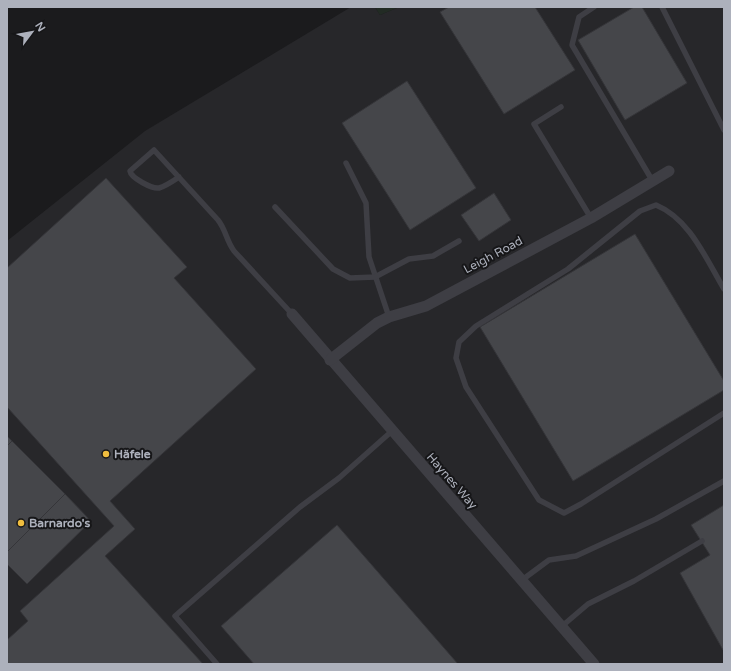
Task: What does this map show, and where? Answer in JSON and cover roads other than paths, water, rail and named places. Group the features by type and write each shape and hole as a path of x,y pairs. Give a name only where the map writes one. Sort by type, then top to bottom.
{"street":[{"name":"Leigh Road","path":"330,360 377,324 388,318 426,306 591,218 669,171"},
{"name":"Haynes Way","path":"292,314 330,360 594,664"}],"lane":[{"path":"594,7 579,17 572,45 652,180"},
{"path":"662,7 724,130"},
{"path":"561,107 534,124 591,218"},
{"path":"179,177 164,186 154,188 133,176 130,171 154,150 179,177 218,220 223,227 226,241 292,314"},
{"path":"346,163 366,203 369,256 388,318"},
{"path":"724,289 684,225 668,210 656,205 640,211 568,269 476,326 459,342 456,358 466,387 539,500 564,513 581,504 724,412"},
{"path":"275,207 333,269 350,278 375,277 409,259 433,256 459,241"},
{"path":"217,664 175,616 300,507 339,478 392,431"},
{"path":"522,580 549,560 576,556 656,519 724,481"},
{"path":"561,627 588,604 634,581 702,541"}],"place":[{"name":"Häfele","path":"106,454"},
{"name":"Barnardo's","path":"21,523"}]}
